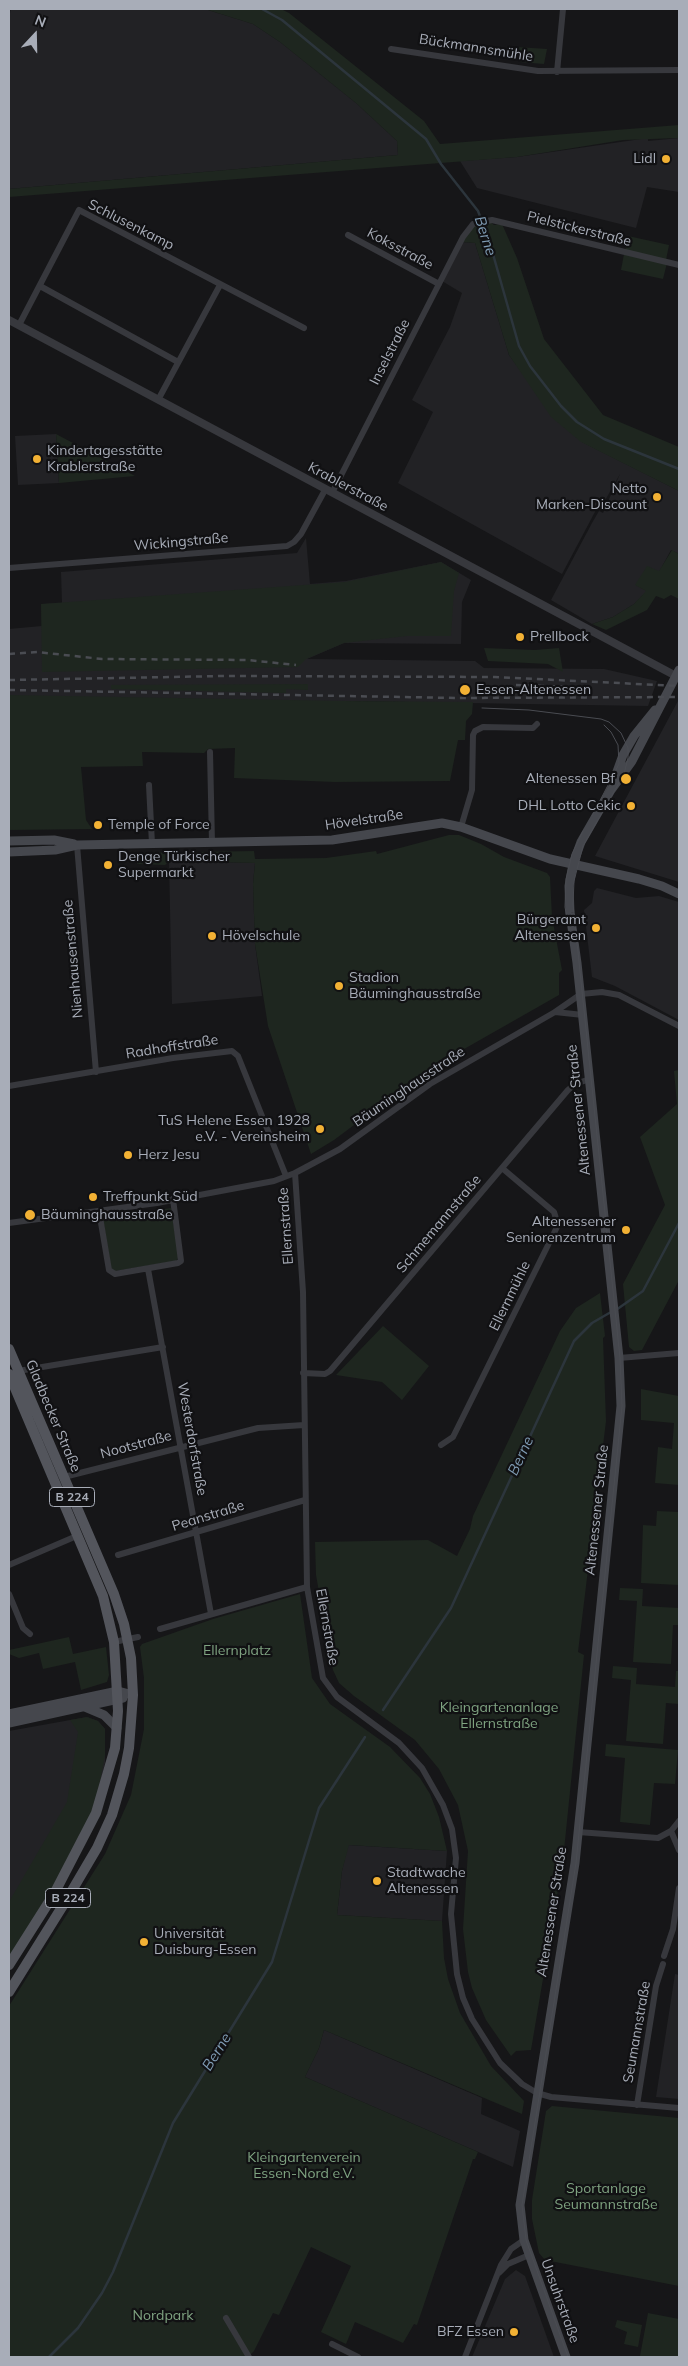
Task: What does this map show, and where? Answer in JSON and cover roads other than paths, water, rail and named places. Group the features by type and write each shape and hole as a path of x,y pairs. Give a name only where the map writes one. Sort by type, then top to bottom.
{"main road":[{"name":"Altenessener Straße","path":"529,2255 524,2240 520,2205 578,1832 620,1428 619,1358 581,994 569,901 573,864 581,842 611,790 632,761 677,673"},
{"name":"Hövelstraße","path":"9,852 55,850 77,845 332,840 437,824 461,827 519,849 662,886 679,894"},
{"name":"Hövelstraße","path":"9,841 54,840 77,845"},
{"name":"Gladbecker Straße","path":"9,1349 14,1372 103,1596 114,1642 118,1695 115,1748 96,1814 54,1894 9,1965"},
{"name":"Gladbecker Straße","path":"9,1992 68,1899 97,1848 112,1815 124,1774 129,1748 133,1695 132,1638 64,1477 14,1372"},
{"path":"104,1694 117,1678"},
{"path":"9,1714 104,1694 133,1695"},
{"path":"9,1723 85,1707 118,1695"},
{"path":"85,1707 104,1714 117,1728"},
{"name":"Unsuhrstraße","path":"529,2255 566,2357"}],"street":[{"path":"557,72 563,9"},
{"name":"Bückmannsmühle","path":"391,49 557,72 679,70"},
{"name":"Schlusenkamp","path":"20,325 79,210 304,328"},
{"name":"Pielstickerstraße","path":"473,224 492,220 679,264"},
{"name":"Inselstraße","path":"328,491 440,284 463,237 473,224"},
{"name":"Koksstraße","path":"348,235 440,284"},
{"path":"158,400 220,285"},
{"path":"40,286 178,362"},
{"name":"Krablerstraße","path":"9,320 328,491 677,673"},
{"name":"Wickingstraße","path":"9,568 287,546 294,542 301,534 328,491"},
{"path":"461,827 472,790 473,734 475,731 483,727 533,728 537,724"},
{"path":"210,752 212,843"},
{"path":"149,785 152,844"},
{"name":"Nienhausenstraße","path":"77,845 96,1072"},
{"path":"581,994 602,992 619,995 679,1026"},
{"name":"Bäuminghausstraße","path":"9,1223 173,1199 274,1181 295,1174 340,1149 430,1084 555,1012 581,994"},
{"path":"555,1012 583,1015"},
{"name":"Radhoffstraße","path":"9,1086 228,1050 236,1053 286,1176"},
{"name":"Schmemannstraße","path":"303,1373 325,1374 330,1371 568,1090 575,1084 590,1079"},
{"name":"Ellernmühle","path":"441,1445 453,1437 558,1225 554,1212 502,1168"},
{"name":"Ellernstraße","path":"295,1174 302,1292 307,1587 323,1678 337,1697 399,1743 422,1768 444,1804 454,1841 456,1867 451,1914 456,1974 463,1998 472,2019 500,2063 515,2079 537,2093"},
{"path":"99,1211 111,1273 148,1268 181,1261 173,1199"},
{"name":"Westerdorfstraße","path":"148,1268 211,1614"},
{"path":"14,1372 163,1347"},
{"path":"619,1358 679,1353"},
{"name":"Nootstraße","path":"64,1477 258,1428 304,1425"},
{"name":"Peanstraße","path":"118,1555 305,1500"},
{"path":"9,1564 79,1535"},
{"path":"160,1630 307,1587"},
{"path":"9,1594 23,1628 30,1634"},
{"path":"114,1642 132,1638"},
{"path":"578,1832 658,1838 671,1831 679,1821"},
{"path":"671,1831 679,1850"},
{"path":"664,1956 673,1928 679,1888"},
{"name":"Seumannstraße","path":"638,2105 656,1986 663,1964"},
{"name":"Seumannstraße","path":"537,2093 555,2097 679,2108"},
{"path":"465,2357 504,2259 511,2249 524,2240"},
{"path":"496,2276 508,2264 529,2255"},
{"path":"226,2318 250,2357"},
{"path":"332,2344 358,2357"}],"waterway":[{"name":"Berne","path":"262,9 282,20 426,139 441,164 478,211 489,240 519,346 530,366 561,406 577,422 604,439 679,469"},
{"name":"Berne","path":"616,1310 643,1291 679,1223"},
{"name":"Berne","path":"383,1710 451,1608 574,1341 592,1323 611,1312"},
{"name":"Berne","path":"49,2357 78,2328 102,2293 113,2272 173,2123 272,1962 319,1808 365,1737"}],"tram line":[{"path":"482,708 529,710 601,719 609,722 621,733 628,748 628,758 624,774 583,846 574,881 573,904 620,1358 622,1406 576,1863 522,2205 526,2240 568,2357"},
{"path":"592,816 619,764 618,745 611,732 604,725"},
{"path":"569,930 565,907 566,879 572,854 583,831"}],"railway":[{"path":"9,654 37,652 102,659 247,660 296,665"},
{"path":"9,680 224,676 495,677 679,686"},
{"path":"516,685 574,687"},
{"path":"9,690 457,698 679,697"}],"place":[{"name":"Lidl","path":"666,159"},
{"name":"Kindertagesstätte Krablerstraße","path":"37,459"},
{"name":"Netto Marken-Discount","path":"657,497"},
{"name":"Prellbock","path":"520,637"},
{"name":"Essen-Altenessen","path":"465,690"},
{"name":"Altenessen Bf","path":"626,779"},
{"name":"DHL Lotto Cekic","path":"631,806"},
{"name":"Temple of Force","path":"98,825"},
{"name":"Denge Türkischer Supermarkt","path":"108,865"},
{"name":"Bürgeramt Altenessen","path":"596,928"},
{"name":"Hövelschule","path":"212,936"},
{"name":"Stadion Bäuminghausstraße","path":"339,986"},
{"name":"TuS Helene Essen 1928 e.V. - Vereinsheim","path":"320,1129"},
{"name":"Herz Jesu","path":"128,1155"},
{"name":"Treffpunkt Süd","path":"93,1197"},
{"name":"Bäuminghausstraße","path":"30,1215"},
{"name":"Altenessener Seniorenzentrum","path":"626,1230"},
{"name":"Stadtwache Altenessen","path":"377,1881"},
{"name":"Universität Duisburg-Essen","path":"144,1942"},
{"name":"BFZ Essen","path":"514,2332"}],"park label":[{"name":"Ellernplatz","path":"237,1651"},
{"name":"Kleingartenanlage Ellernstraße","path":"499,1716"},
{"name":"Kleingartenverein Essen-Nord e.V.","path":"304,2166"},
{"name":"Sportanlage Seumannstraße","path":"606,2198"},
{"name":"Nordpark","path":"163,2316"}]}
